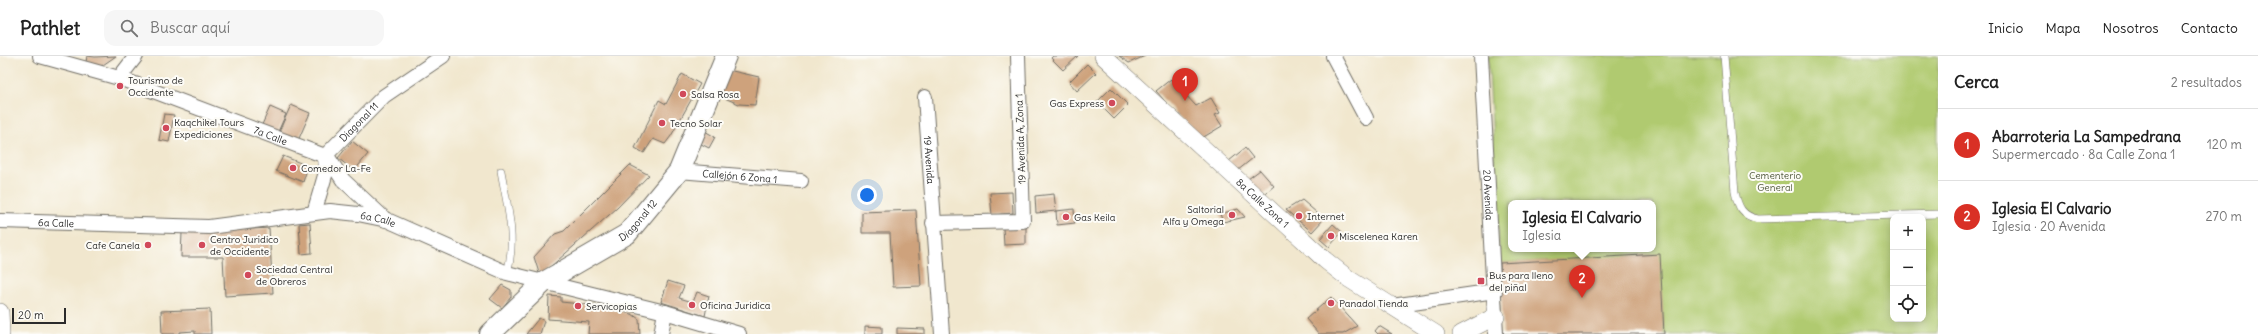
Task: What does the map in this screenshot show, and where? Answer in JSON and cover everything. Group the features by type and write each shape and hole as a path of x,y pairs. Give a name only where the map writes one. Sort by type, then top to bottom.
{"main road":[{"name":"Diagonal 12","path":"490,334 544,282 627,234 679,171 726,56"}],"street":[{"name":"7a Calle","path":"40,56 119,78 325,156"},
{"path":"119,78 136,56"},
{"name":"Diagonal 11","path":"325,156 384,96 443,56"},
{"name":"19 Avenida A, Zona 1","path":"933,223 1023,222 1018,56"},
{"name":"8a Calle Zona 1","path":"1103,56 1325,260 1349,279 1436,334"},
{"path":"1333,56 1366,118"},
{"name":"20 Avenida","path":"1481,56 1495,291 1496,334"},
{"name":"19 Avenida","path":"925,97 942,334"},
{"path":"314,213 326,172 325,156"},
{"path":"325,156 329,159 343,180 387,220"},
{"name":"Callejón 6 Zona 1","path":"679,171 801,181"},
{"name":"6a Calle","path":"0,221 209,227 330,211 358,214 387,220 507,273 665,312 739,334"},
{"path":"1392,306 1495,291"},
{"path":"0,312 1,334"},
{"path":"661,334 665,312"},
{"path":"1460,334 1496,316"}],"lane":[{"path":"1724,56 1735,192 1742,211 1748,217 1758,219 1938,214"},
{"path":"501,171 512,232 512,251 507,273"}],"green space":[{"name":"Cementerio General","path":"1488,56 1938,56 1938,334 1664,334 1659,255 1500,263"}],"building":[{"path":"87,56 116,56 100,67 86,62"},
{"path":"1053,56 1078,56 1063,70 1051,58"},
{"path":"1119,56 1145,56 1129,63"},
{"path":"1087,64 1096,73 1077,91 1069,82"},
{"path":"728,70 759,77 755,105 739,104 717,95"},
{"path":"682,74 700,84 671,136 665,144 653,139 644,153 635,148 659,100 666,104"},
{"path":"1171,79 1196,106 1211,98 1220,113 1215,115 1222,126 1202,138 1178,116 1156,91"},
{"name":"Gas Express","path":"1111,88 1128,105 1114,119 1097,102"},
{"path":"291,105 310,113 297,143 278,134"},
{"path":"270,107 286,114 277,134 261,127"},
{"name":"Kaqchikel Tours Expediciones","path":"164,114 174,115 169,142 159,140"},
{"path":"703,130 715,137 709,148 697,142"},
{"path":"352,141 368,154 354,171 338,158"},
{"path":"1245,148 1253,158 1237,171 1229,161"},
{"name":"Comedor La-Fe","path":"283,156 308,166 303,182 276,171"},
{"path":"630,165 649,175 617,208 540,276 534,257 555,234 564,231"},
{"path":"1260,170 1274,186 1262,196 1248,179"},
{"path":"1012,192 1013,213 992,215 990,193"},
{"path":"1054,194 1056,211 1036,213 1035,196"},
{"path":"1302,200 1324,219 1312,232 1286,210"},
{"name":"Gas Keila","path":"1074,209 1075,223 1057,225 1056,211"},
{"name":"Saltorial Alfa y Omega","path":"1238,209 1245,217 1223,222 1220,214"},
{"path":"916,210 921,286 893,287 890,233 862,233 862,212"},
{"path":"310,223 312,253 301,254 299,224"},
{"name":"Miscelenea Karen","path":"1333,224 1342,232 1329,247 1320,239"},
{"path":"1026,227 1026,244 1004,245 1003,228"},
{"name":"Sociedad Central de Obreros","path":"269,228 273,293 225,296 223,257 181,257 182,233"},
{"path":"1660,254 1664,334 1503,334 1500,263"},
{"path":"668,281 684,286 679,298 693,302 697,292 709,296 705,316 661,302"},
{"path":"502,285 511,290 511,297 502,308 490,299"},
{"path":"549,296 561,297 561,302 591,305 632,314 639,319 640,334 588,334 589,322 548,319"},
{"path":"1331,297 1357,326 1343,334 1319,334 1306,319"},
{"path":"210,309 211,334 195,334 195,331 180,332 180,334 162,334 161,311"},
{"path":"539,318 544,321 540,334 526,334"},
{"path":"865,326 882,327 882,334 865,334"},
{"path":"1379,326 1392,334 1378,334 1375,331"},
{"path":"897,328 925,329 925,334 897,334"}],"place":[{"name":"Tourismo de Occidente","path":"120,86"},
{"name":"Salsa Rosa","path":"683,94"},
{"name":"Abarroteria La Sampedrana","path":"1185,101"},
{"name":"Gas Express","path":"1112,103"},
{"name":"Tecno Solar","path":"662,123"},
{"name":"Kaqchikel Tours Expediciones","path":"166,128"},
{"name":"Comedor La-Fe","path":"293,168"},
{"name":"Saltorial Alfa y Omega","path":"1232,215"},
{"name":"Internet","path":"1299,216"},
{"name":"Gas Keila","path":"1066,217"},
{"name":"Miscelenea Karen","path":"1331,236"},
{"name":"Cafe Canela","path":"148,245"},
{"name":"Centro Juridico de Occidente","path":"202,245"},
{"name":"Sociedad Central de Obreros","path":"248,275"},
{"name":"Bus para lleno del piñal","path":"1481,281"},
{"name":"Iglesia El Calvario","path":"1582,298"},
{"name":"Panadol Tienda","path":"1331,303"},
{"name":"Oficina Juridica","path":"692,305"},
{"name":"Servicopias","path":"578,306"}]}
